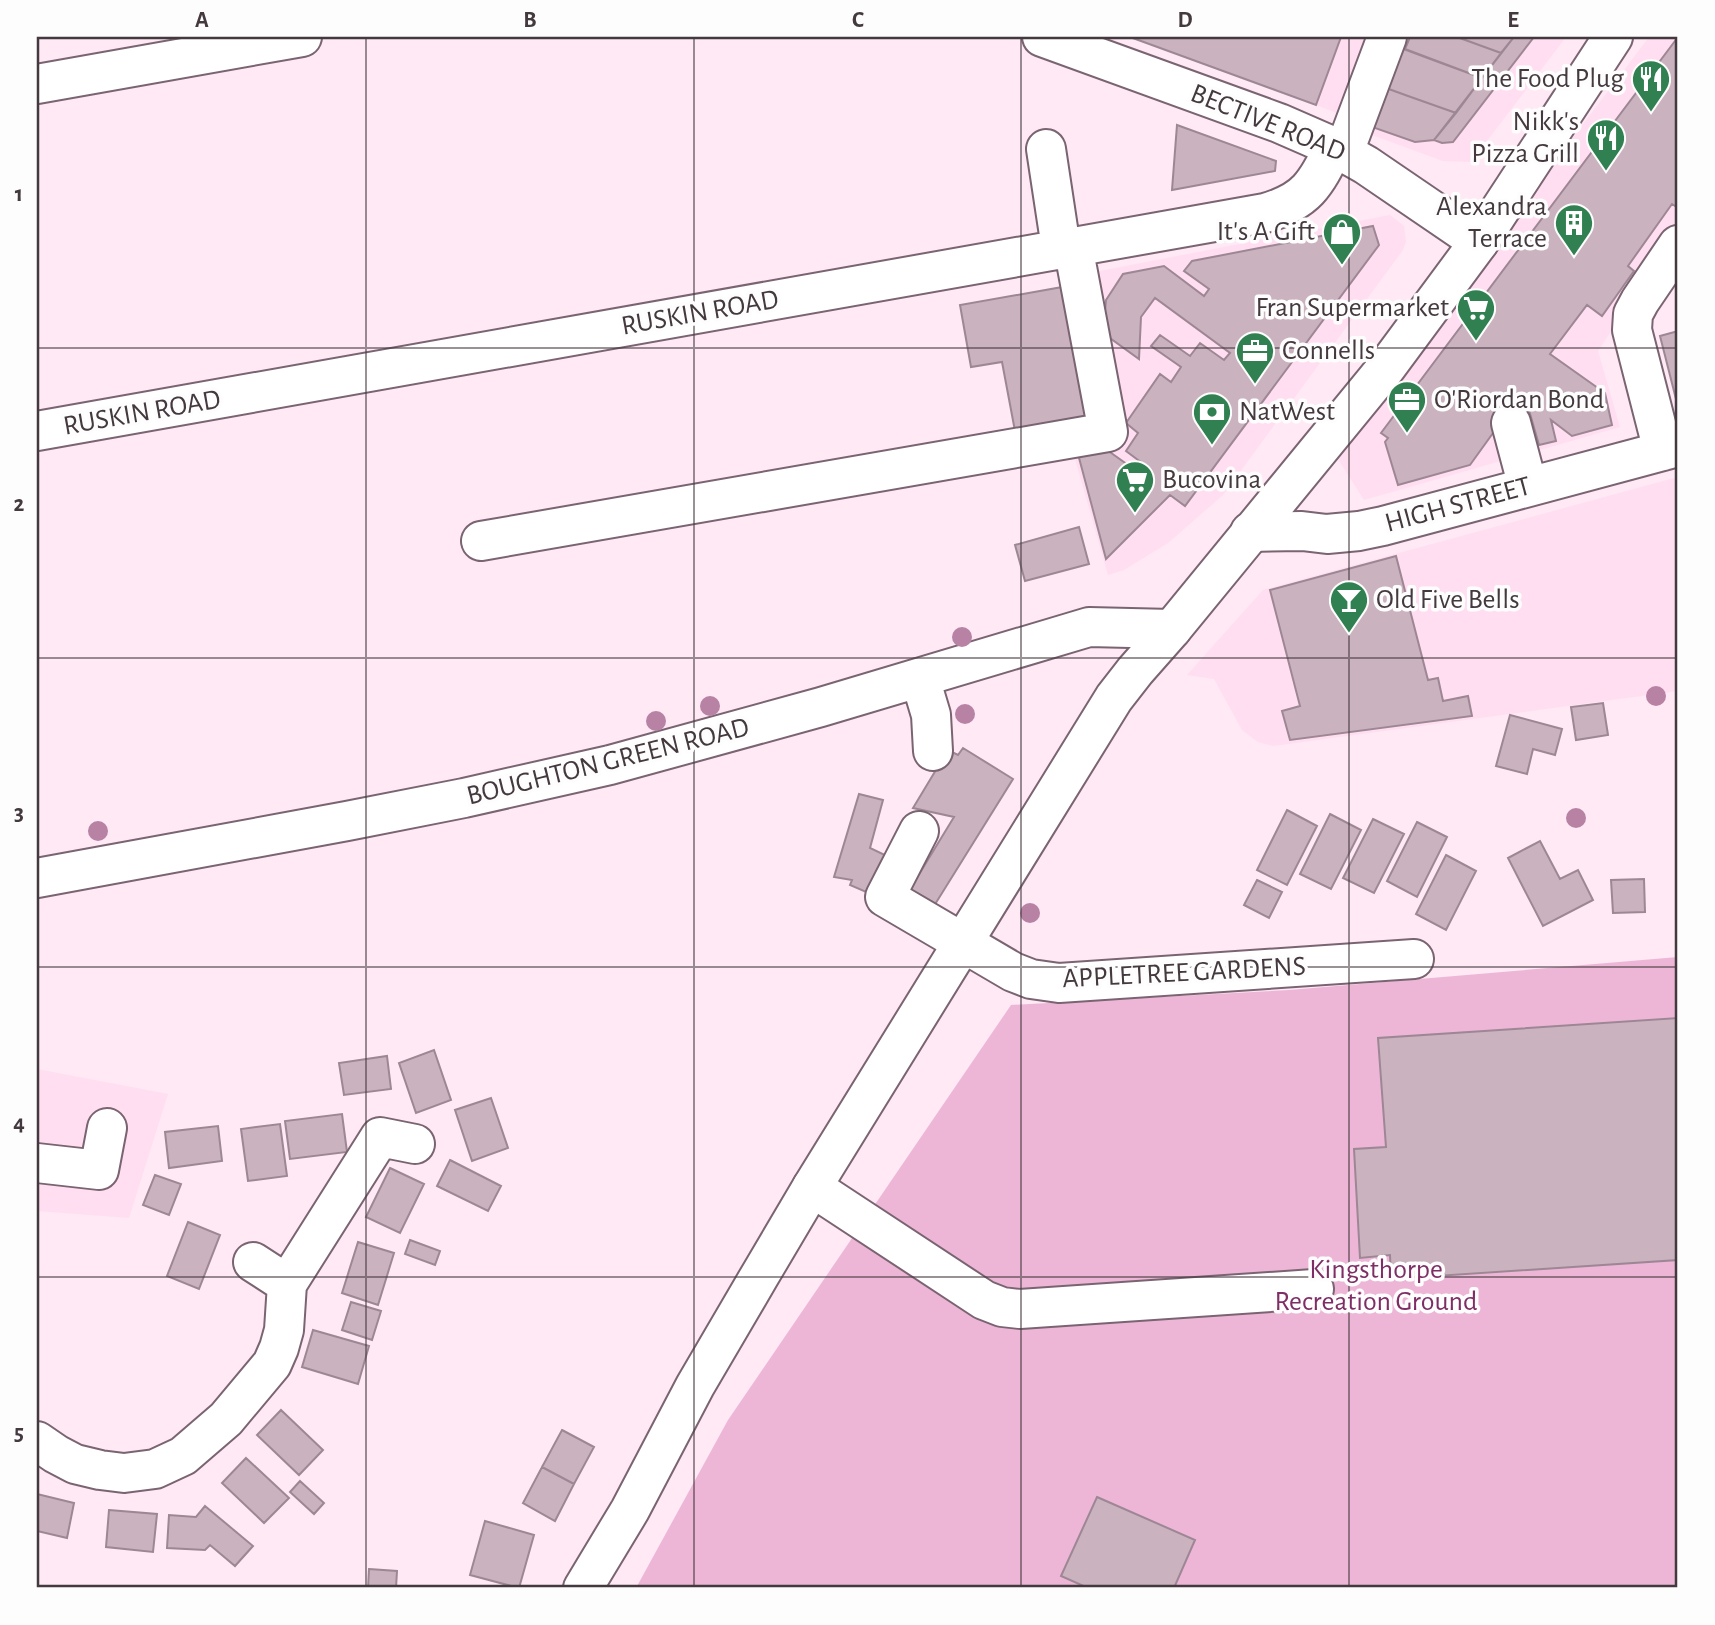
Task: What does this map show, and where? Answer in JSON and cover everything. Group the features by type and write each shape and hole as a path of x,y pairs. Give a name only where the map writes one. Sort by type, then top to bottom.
{"main road":[{"path":"37,84 302,37"},
{"name":"BECTIVE ROAD","path":"1042,37 1279,123 1339,150 1479,242"},
{"name":"RUSKIN ROAD","path":"37,431 1284,208 1311,188 1339,150 1387,37"},
{"path":"583,1588 630,1510 728,1328 1102,716 1135,671 1369,389 1479,242 1613,37"},
{"path":"481,541 1108,432 1046,149"},
{"name":"HIGH STREET","path":"1250,532 1302,531 1327,534 1359,531 1671,449 1632,330 1633,314 1640,301 1678,245"},
{"path":"1511,423 1528,487"},
{"name":"BOUGHTON GREEN ROAD","path":"37,878 347,821 535,782 690,744 1089,627 1172,629"},
{"path":"920,678 931,715 933,751"},
{"name":"APPLETREE GARDENS","path":"919,831 885,897 1013,972 1031,979 1059,983 1414,959"},
{"path":"37,1163 99,1170 107,1128"},
{"path":"37,1441 75,1464 124,1473 155,1469 183,1456 226,1419 272,1364 284,1330 287,1284 380,1137 415,1143"},
{"path":"812,1187 984,1300 1002,1307 1020,1309 1314,1289"},
{"path":"253,1262 287,1284"}],"shaded area":[{"path":"1341,37 1566,37 1471,162 1443,161 1369,134 1339,114 1316,105"},
{"name":"Alexandra Terrace","path":"1649,37 1678,37 1678,229 1598,351 1620,427 1364,500 1338,459 1433,331 1475,267"},
{"path":"1390,215 1404,226 1406,242 1403,250 1223,495 1168,543 1124,570 1108,575 1070,441 1084,274"},
{"path":"1678,477 1678,691 1273,746 1258,742 1242,730 1214,679 1187,675 1263,590"},
{"path":"37,1069 168,1094 129,1218 37,1211"}],"green space":[{"name":"Kingsthorpe Recreation Ground","path":"1678,957 1678,1588 636,1588 728,1420 1011,1005 1289,990"}],"building":[{"path":"1130,37 1341,37 1316,105"},
{"path":"1410,37 1457,37 1501,53 1482,78 1405,49"},
{"path":"1457,37 1514,37 1501,53"},
{"path":"1514,37 1534,37 1453,142 1442,143 1434,140"},
{"name":"Alexandra Terrace","path":"1678,37 1678,208 1672,204 1628,266 1634,271 1602,316 1587,305 1550,354 1605,393 1612,425 1572,436 1551,420 1556,441 1539,445 1527,403 1519,397 1470,465 1398,485 1385,442 1388,438 1381,433"},
{"path":"1401,48 1482,78 1456,113 1386,88"},
{"path":"1386,88 1456,113 1434,140 1415,142 1372,127"},
{"path":"1177,125 1276,161 1275,171 1172,190"},
{"path":"1373,226 1379,245 1185,506 1170,495 1106,559 1078,454 1107,450 1145,477 1150,469 1126,451 1138,433 1126,423 1160,374 1171,382 1181,367 1151,346 1160,335 1190,356 1200,343 1224,360 1230,353 1155,298 1141,317 1139,359 1103,333 1106,300 1123,274 1164,266 1204,296 1209,289 1184,271 1192,261"},
{"path":"1068,286 1092,417 1015,431 1002,362 971,367 960,305"},
{"path":"1678,331 1678,407 1660,336"},
{"path":"1079,527 1089,564 1025,581 1015,545"},
{"name":"Old Five Bells","path":"1396,556 1428,680 1438,678 1443,701 1468,696 1472,716 1290,740 1282,711 1300,706 1270,590"},
{"path":"1603,703 1608,735 1576,740 1571,707"},
{"path":"1510,715 1562,729 1555,755 1533,749 1527,774 1496,766"},
{"path":"963,748 1013,779 929,914 904,899 954,817 913,808 948,750 958,755"},
{"path":"859,794 883,800 870,848 889,857 873,895 850,885 852,880 834,877"},
{"path":"1287,810 1317,826 1287,885 1257,870"},
{"path":"1330,814 1361,830 1331,889 1300,874"},
{"path":"1373,819 1404,834 1374,893 1343,878"},
{"path":"1417,822 1447,837 1417,897 1387,881"},
{"path":"1540,841 1560,879 1578,870 1593,900 1543,926 1508,858"},
{"path":"1446,855 1476,871 1446,930 1416,914"},
{"path":"1644,879 1645,912 1613,913 1611,880"},
{"path":"1257,880 1282,892 1269,918 1244,905"},
{"path":"1678,1018 1678,1260 1391,1279 1390,1255 1360,1258 1354,1149 1386,1147 1378,1038"},
{"path":"434,1050 451,1100 416,1113 399,1063"},
{"path":"387,1056 391,1089 344,1095 339,1063"},
{"path":"491,1098 508,1148 472,1161 455,1110"},
{"path":"342,1114 347,1152 290,1159 285,1121"},
{"path":"280,1124 287,1176 248,1181 241,1129"},
{"path":"218,1126 222,1161 169,1168 165,1132"},
{"path":"450,1160 501,1186 488,1211 437,1186"},
{"path":"390,1168 424,1184 400,1233 366,1217"},
{"path":"155,1175 181,1184 169,1215 143,1205"},
{"path":"188,1222 220,1235 199,1289 167,1276"},
{"path":"410,1240 440,1251 435,1265 405,1254"},
{"path":"358,1242 394,1253 378,1305 342,1293"},
{"path":"351,1302 381,1311 372,1340 342,1330"},
{"path":"313,1330 369,1346 358,1384 302,1367"},
{"path":"281,1410 323,1450 299,1475 257,1435"},
{"path":"562,1430 594,1447 574,1484 542,1467"},
{"path":"246,1458 289,1498 264,1523 222,1483"},
{"path":"542,1467 574,1484 555,1521 523,1503"},
{"path":"300,1481 324,1503 314,1514 290,1492"},
{"path":"37,1494 74,1503 67,1538 37,1531"},
{"path":"1097,1497 1195,1540 1174,1588 1088,1588 1061,1576"},
{"path":"205,1506 253,1546 235,1566 210,1545 205,1550 167,1548 169,1515 196,1517"},
{"path":"109,1510 157,1514 153,1552 106,1547"},
{"path":"485,1521 534,1535 519,1588 470,1575"},
{"path":"369,1569 397,1571 396,1588 368,1588"}],"place":[{"name":"The Food Plug","path":"1651,113"},
{"name":"Nikk's Pizza Grill","path":"1606,172"},
{"name":"Alexandra Terrace","path":"1574,257"},
{"name":"It's A Gift","path":"1342,266"},
{"name":"Fran Supermarket","path":"1476,342"},
{"name":"Connells","path":"1255,385"},
{"name":"O'Riordan Bond","path":"1407,434"},
{"name":"NatWest","path":"1212,446"},
{"name":"Bucovina","path":"1135,514"},
{"name":"Old Five Bells","path":"1349,634"}]}
